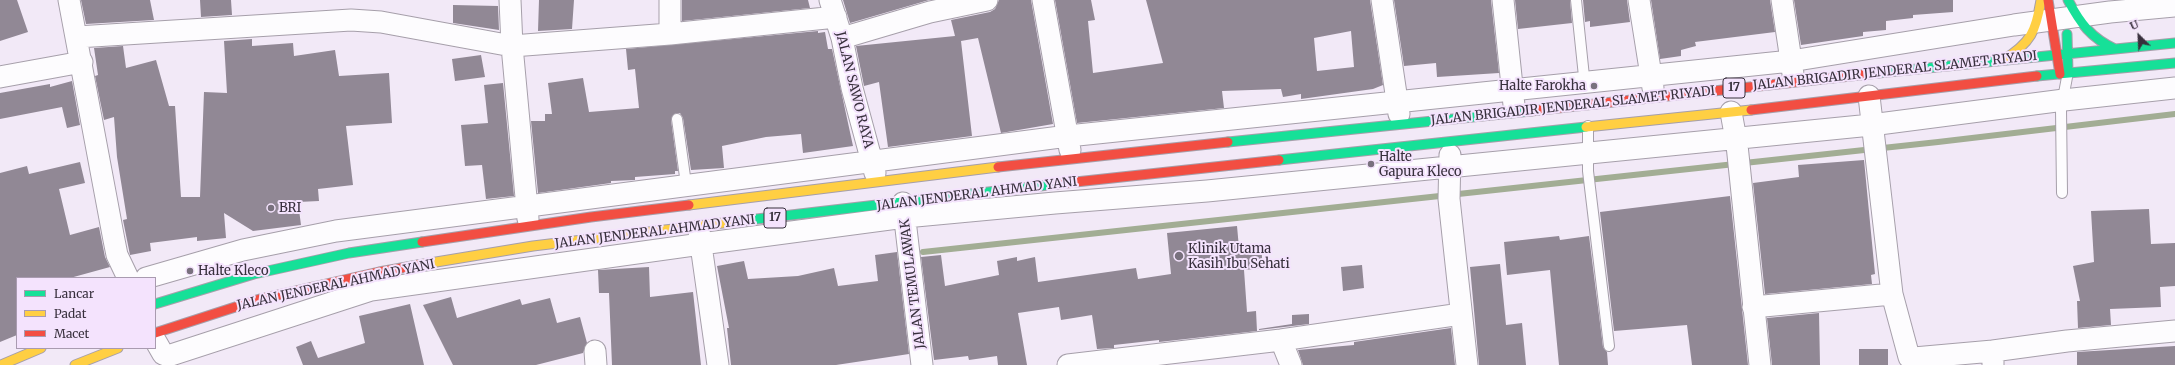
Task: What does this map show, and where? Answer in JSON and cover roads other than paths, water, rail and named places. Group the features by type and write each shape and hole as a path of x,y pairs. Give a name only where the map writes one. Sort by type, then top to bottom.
{"main road":[{"path":"2041,0 2093,38 2115,49"},
{"path":"2048,0 2061,16 2069,53 2064,73"},
{"path":"2061,16 2057,54 2064,73"},
{"path":"2000,61 2021,50 2032,38 2061,16"},
{"name":"JALAN BRIGADIR JENDERAL SLAMET RIYADI","path":"1400,126 1654,96 2175,43"},
{"name":"JALAN BRIGADIR JENDERAL SLAMET RIYADI","path":"1402,148 1588,126 1731,112 2064,73 2175,63"},
{"name":"JALAN JENDERAL AHMAD YANI","path":"156,304 254,274 349,253 528,226 590,207 690,206 877,181 1072,158 1400,126"},
{"name":"JALAN JENDERAL AHMAD YANI","path":"1054,193 1161,173 1402,148"},
{"name":"JALAN JENDERAL AHMAD YANI","path":"156,333 260,298 379,272 459,268"},
{"path":"1,365 39,349"},
{"path":"75,365 115,349"}],"street":[{"path":"69,0 82,62 117,255 128,277"},
{"path":"510,0 512,46 528,226"},
{"path":"670,0 670,34"},
{"path":"842,38 930,12 988,0"},
{"path":"1043,0 1072,158"},
{"path":"1382,0 1398,101 1400,126"},
{"path":"1503,0 1515,113"},
{"path":"1639,0 1652,75 1654,96"},
{"path":"1782,0 1794,82"},
{"path":"149,277 243,250 336,230 527,206 590,207 686,184 1068,136 1791,61 2061,16 2175,6"},
{"path":"77,37 351,20 381,22 512,46 670,34 833,8"},
{"name":"JALAN SAWO RAYA","path":"833,8 842,38 852,88 877,181"},
{"path":"0,77 82,62"},
{"path":"156,342 163,354 168,356 371,290 459,268 700,235 1054,193 1164,194 1451,171 1588,162 1738,158 1874,141 2062,105 2175,88"},
{"path":"1869,96 1892,294 1909,357 1993,358 2067,341 2175,331"},
{"path":"1731,112 1738,158 1760,365"},
{"path":"1195,123 1196,146"},
{"path":"1449,143 1451,171 1449,199 1467,365"},
{"path":"1250,163 1253,186"},
{"path":"817,168 820,189"},
{"path":"1161,173 1164,194"},
{"path":"686,184 690,206"},
{"name":"JALAN TEMULAWAK","path":"904,210 922,365"},
{"path":"481,233 482,212"},
{"path":"700,235 718,365"},
{"path":"1753,308 1892,294"},
{"path":"1068,365 1172,359 1281,340 1461,314"},
{"path":"1281,340 1291,365"}],"lane":[{"path":"1576,0 1588,105"},
{"path":"2062,193 2061,136 2064,73"},
{"path":"677,119 686,184"},
{"path":"1588,126 1590,188 1609,346"}],"waterway":[{"path":"923,252 1938,142 2175,114"}],"place":[{"name":"Halte Farokha","path":"1594,86"},
{"name":"Halte Gapura Kleco","path":"1371,164"},
{"name":"BRI","path":"271,208"},
{"name":"Klinik Utama Kasih Ibu Sehati","path":"1179,256"},
{"name":"Halte Kleco","path":"190,271"}]}
